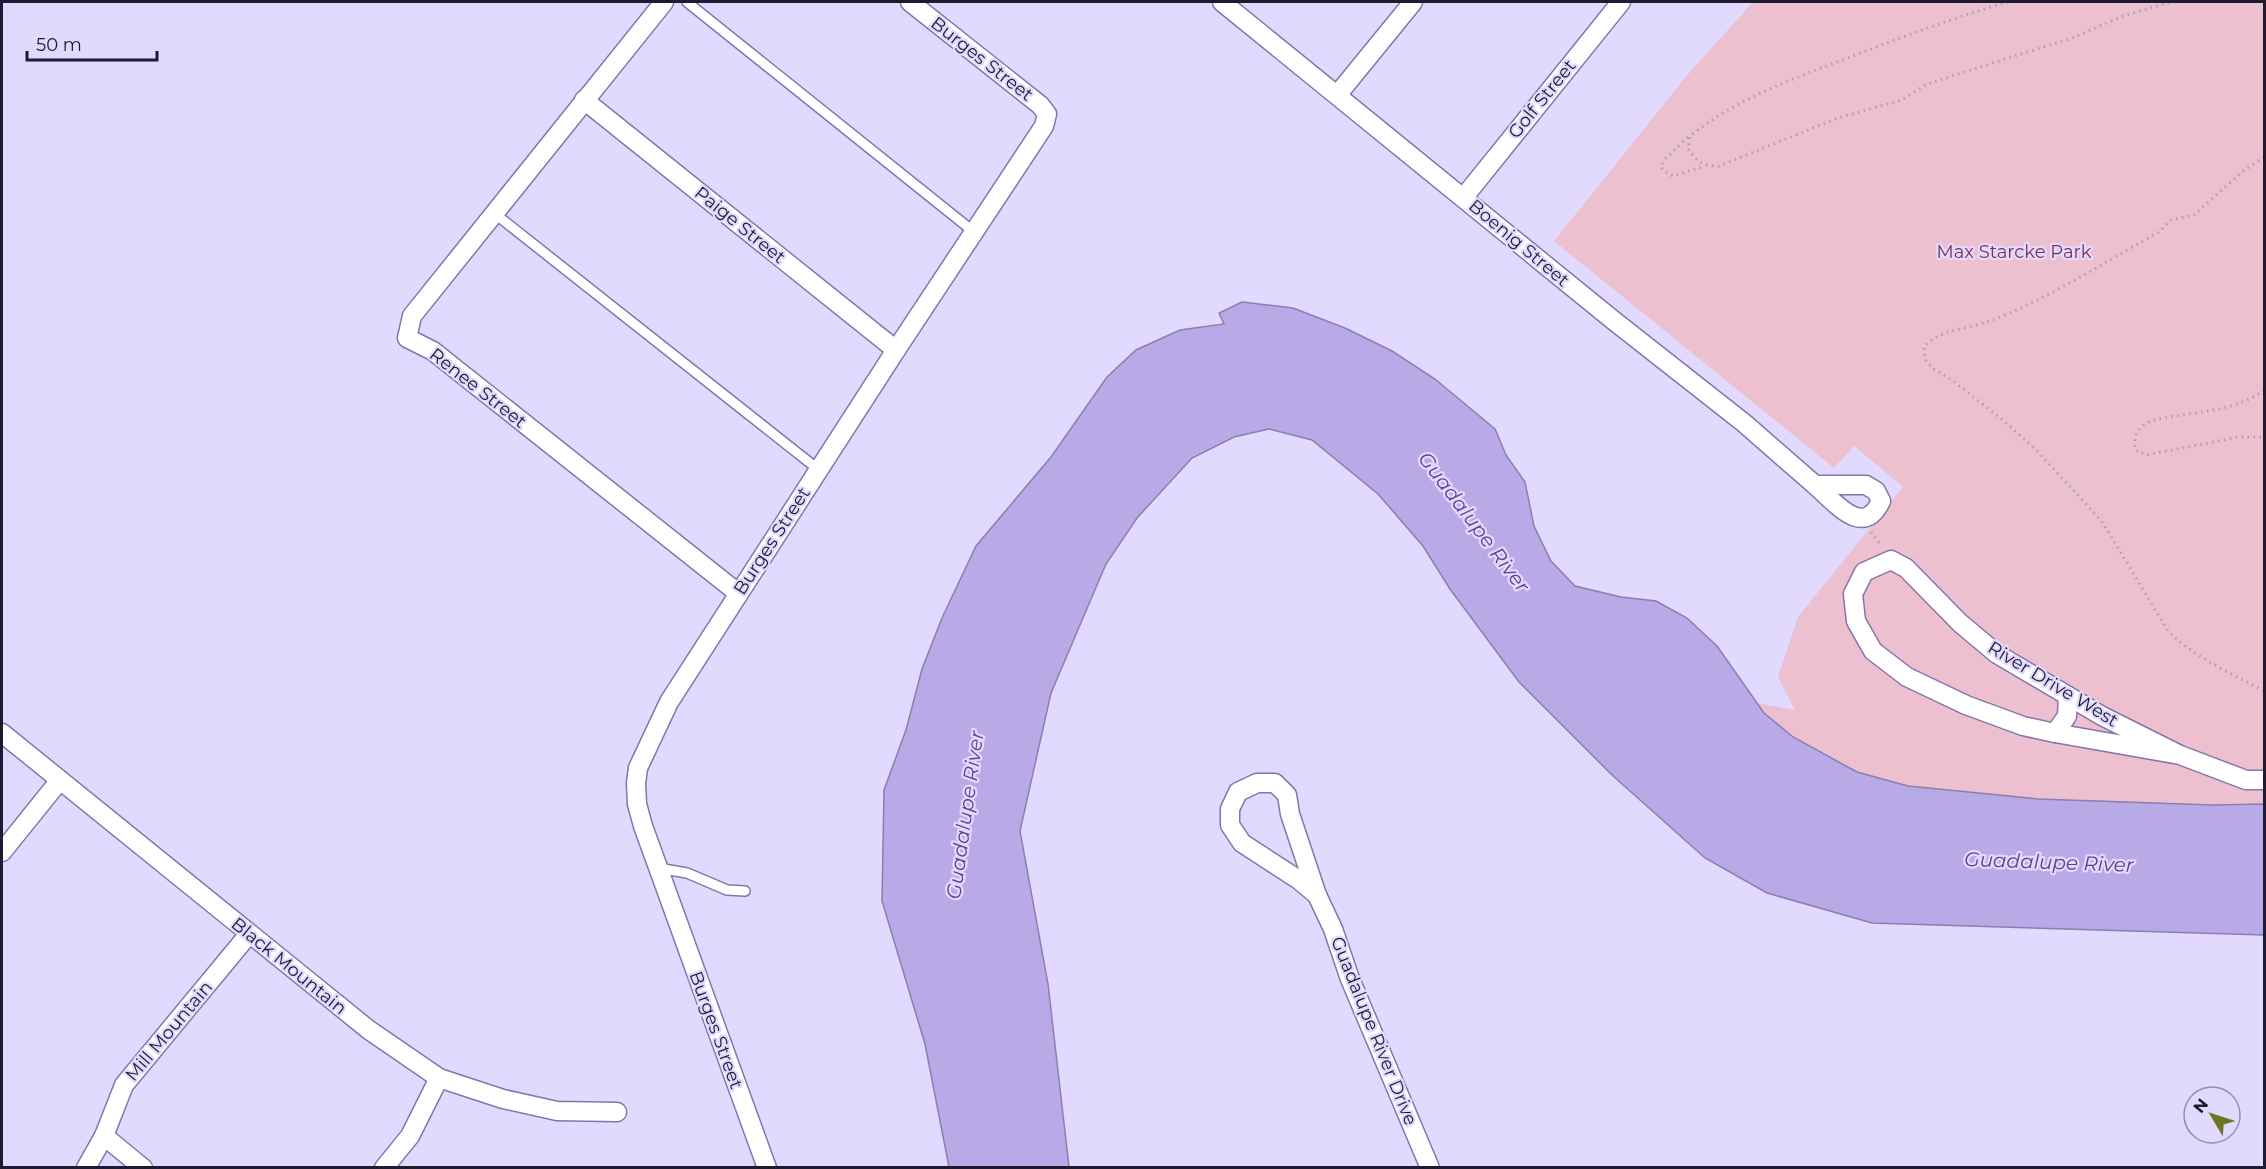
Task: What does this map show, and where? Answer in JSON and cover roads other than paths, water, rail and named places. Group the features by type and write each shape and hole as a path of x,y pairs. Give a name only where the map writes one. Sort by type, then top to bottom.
{"street":[{"name":"Renee Street","path":"664,2 412,315 407,338 433,351 738,593"},
{"name":"Burges Street","path":"767,1167 658,868 637,804 636,783 638,768 669,702 896,350 1044,126 1047,114 1040,105 909,2"},
{"name":"Boenig Street","path":"1222,2 1338,94 1613,320 1744,423 1815,485 1849,514 1858,519 1869,517 1876,512 1881,501 1876,491 1866,485 1815,485"},
{"path":"1338,94 1413,2"},
{"name":"Golf Street","path":"1464,197 1621,2"},
{"name":"Paige Street","path":"584,100 896,350"},
{"name":"River Drive West","path":"2180,755 2055,733 1995,717 1907,677 1873,651 1856,621 1853,594 1864,572 1890,560 1906,568 1960,623 1997,654 2068,696 2102,716 2180,755 2246,780 2265,780"},
{"path":"2055,733 2067,716 2068,696"},
{"name":"Black Mountain","path":"2,733 369,1030 439,1078 503,1099 557,1112 617,1112"},
{"path":"2,852 60,780"},
{"name":"Guadalupe River Drive","path":"1317,895 1299,880 1242,843 1230,825 1230,809 1239,792 1257,783 1275,783 1287,795 1290,814 1317,895 1430,1167"},
{"name":"Mill Mountain","path":"86,1167 104,1136 124,1085 249,934"},
{"path":"384,1167 410,1136 439,1078"},
{"path":"104,1136 143,1167"}],"lane":[{"path":"687,2 974,232"},
{"path":"494,213 819,470"},
{"path":"658,868 687,873 727,890 745,891"}],"water":[{"name":"Guadalupe River","path":"1242,302 1293,308 1345,328 1392,351 1435,379 1495,429 1506,455 1525,482 1534,526 1551,561 1575,586 1621,597 1656,601 1687,618 1717,646 1764,713 1793,737 1857,772 1908,786 2038,799 2213,805 2264,804 2264,935 1872,923 1767,893 1705,858 1612,775 1519,682 1450,589 1423,546 1378,494 1312,440 1269,429 1234,437 1192,458 1137,518 1106,564 1051,693 1020,831 1048,984 1069,1167 949,1167 925,1044 882,901 884,790 906,730 922,669 942,618 976,546 1051,457 1107,377 1136,350 1180,330 1224,324 1219,313"}],"park label":[{"name":"Max Starcke Park","path":"2014,252"}]}
